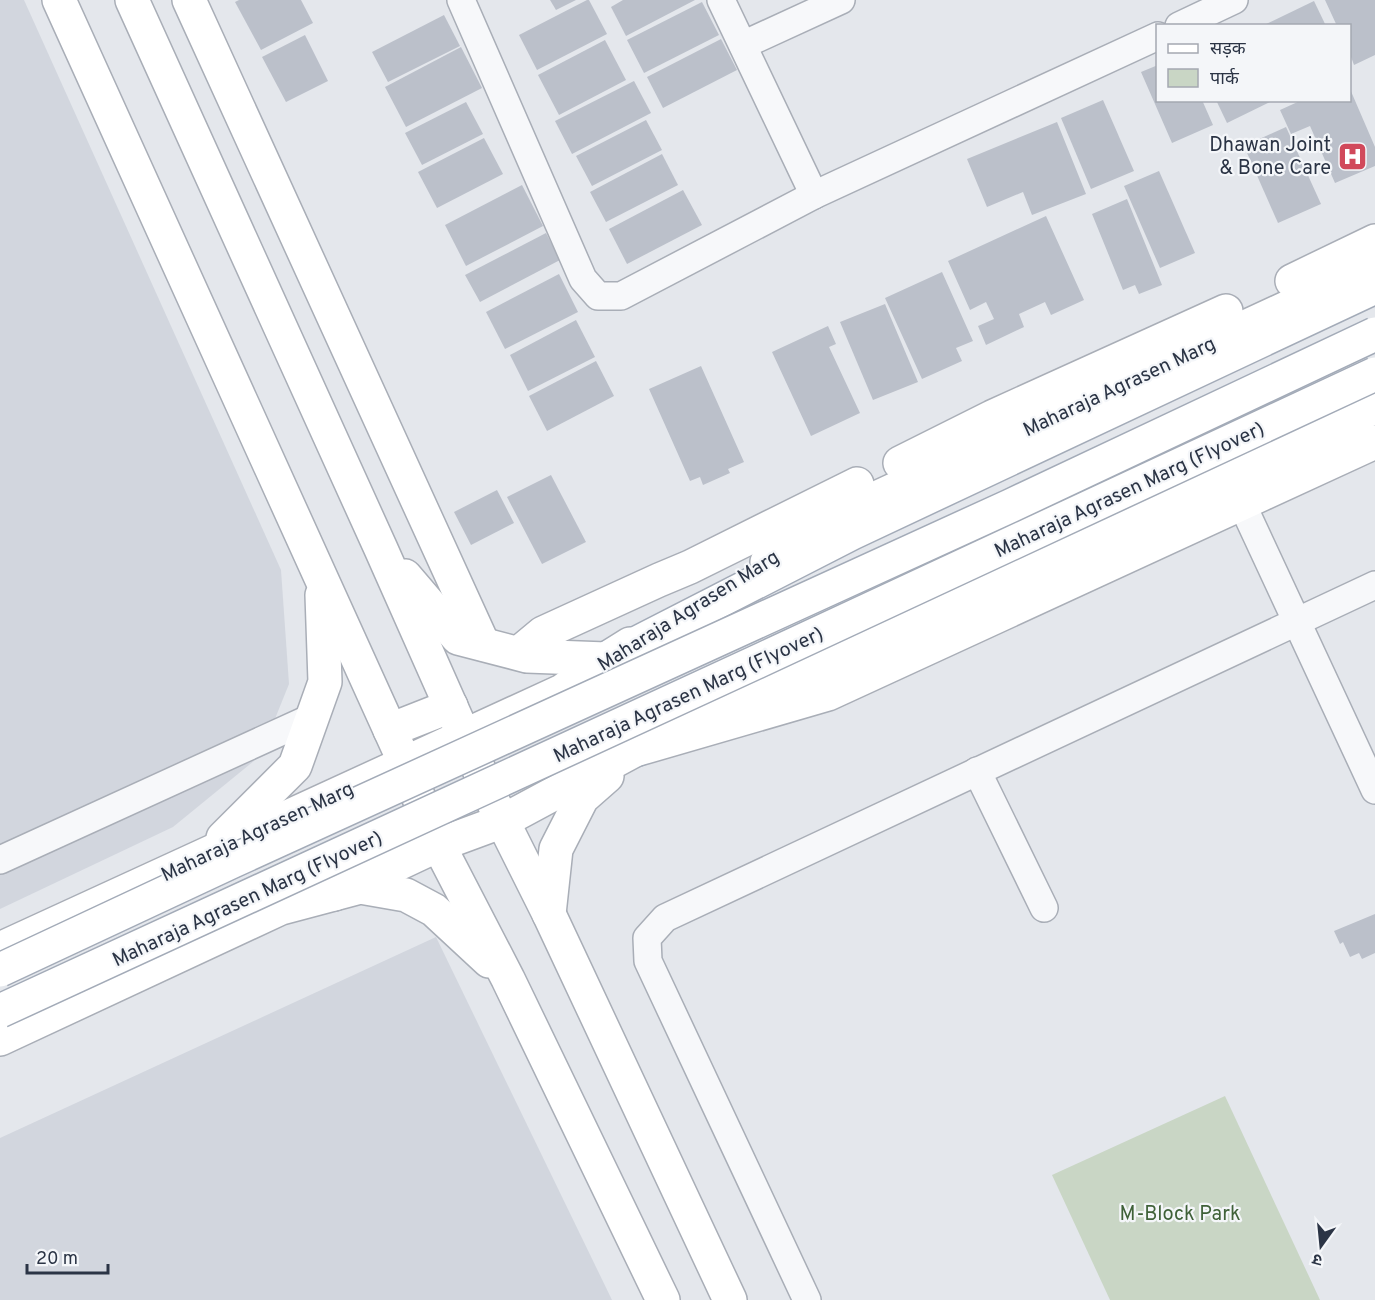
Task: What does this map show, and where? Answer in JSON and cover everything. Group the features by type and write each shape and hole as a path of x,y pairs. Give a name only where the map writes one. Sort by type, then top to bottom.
{"main road":[{"path":"59,0 405,763 438,845 508,978 663,1300"},
{"path":"132,0 503,821 730,1300"},
{"path":"189,0 483,644"},
{"path":"519,653 543,633 690,567 992,417 1375,241"},
{"name":"Maharaja Agrasen Marg","path":"0,949 562,691 606,659 859,506 1375,267"},
{"path":"381,549 458,638 527,656 606,659 852,533 1375,287"},
{"name":"Maharaja Agrasen Marg (Flyover)","path":"0,970 1010,506 1375,334"},
{"name":"Maharaja Agrasen Marg (Flyover)","path":"0,1011 1375,374"},
{"path":"334,894 438,845 503,821 635,750 818,668 1375,407"},
{"path":"549,914 556,849 582,798 635,750 828,694 1375,442"},
{"path":"209,852 295,766 325,682 322,580"},
{"path":"390,730 451,706"},
{"path":"0,1039 281,908 360,887 406,896 434,910 508,978"}],"street":[{"path":"461,0 584,279 598,296 621,296 814,195 1156,37"},
{"path":"721,0 814,195"},
{"path":"742,45 841,0"},
{"path":"1182,24 1204,6 1234,0"},
{"path":"1242,504 1375,790"},
{"path":"807,1300 648,961 647,938 665,918 1375,585"},
{"path":"0,860 313,717"},
{"path":"976,771 1044,908"}],"shaded area":[{"path":"0,0 24,0 281,570 289,684 260,756 173,827 0,909"},
{"path":"436,937 612,1300 0,1300 0,1138"}],"green space":[{"name":"M-Block Park","path":"1225,1096 1320,1300 1110,1300 1052,1175"}],"building":[{"path":"239,0 301,0 313,23 261,50 235,2"},
{"path":"550,0 576,0 556,10"},
{"path":"587,0 607,34 537,70 519,35"},
{"path":"623,0 695,0 626,36 611,7"},
{"path":"1325,0 1375,0 1375,55 1354,65 1351,57 1351,24 1336,24"},
{"path":"1314,1 1325,24 1266,24"},
{"path":"702,2 719,35 644,73 627,40"},
{"path":"444,15 460,46 388,82 372,52"},
{"path":"305,35 328,81 286,102 262,57"},
{"path":"721,39 737,70 663,108 647,77"},
{"path":"605,40 626,80 559,115 538,75"},
{"path":"461,47 482,88 406,127 385,87"},
{"path":"1156,66 1156,102 1203,102 1213,125 1172,143 1141,72"},
{"path":"634,81 651,113 572,154 555,121"},
{"path":"1351,91 1375,147 1375,166 1335,183 1310,126 1291,134 1280,110 1298,102 1351,102"},
{"path":"1103,100 1134,171 1091,189 1061,118"},
{"path":"466,102 483,134 422,165 405,133"},
{"path":"1217,102 1270,102 1227,123"},
{"path":"646,120 662,150 592,186 576,156"},
{"path":"1057,122 1086,194 1032,215 1023,192 987,207 967,159"},
{"path":"1286,127 1321,204 1278,223 1244,146"},
{"path":"484,138 503,174 437,208 418,172"},
{"path":"662,154 678,185 606,222 590,192"},
{"path":"1159,171 1195,253 1160,268 1124,186"},
{"path":"522,185 543,226 466,266 445,225"},
{"path":"683,190 702,225 627,264 609,229"},
{"path":"1127,199 1162,285 1139,294 1135,285 1123,290 1092,214"},
{"path":"1046,216 1084,300 1051,315 1045,302 1019,314 1024,327 986,345 978,326 994,319 986,302 970,310 948,261"},
{"path":"546,233 560,260 480,302 465,275"},
{"path":"942,272 973,341 956,348 962,361 922,379 885,298"},
{"path":"559,274 578,312 505,349 486,312"},
{"path":"885,304 918,382 873,400 840,322"},
{"path":"576,320 595,357 528,391 510,355"},
{"path":"828,326 836,344 829,347 860,413 811,436 772,352"},
{"path":"596,361 614,396 547,431 529,396"},
{"path":"701,366 744,462 728,469 730,473 703,485 700,477 690,481 649,389"},
{"path":"551,475 586,542 542,564 507,497"},
{"path":"497,490 514,523 471,545 454,512"},
{"path":"1375,914 1375,953 1362,959 1359,953 1350,957 1343,942 1340,944 1334,931"}],"place":[{"name":"Dhawan Joint & Bone Care","path":"1352,156"}]}
